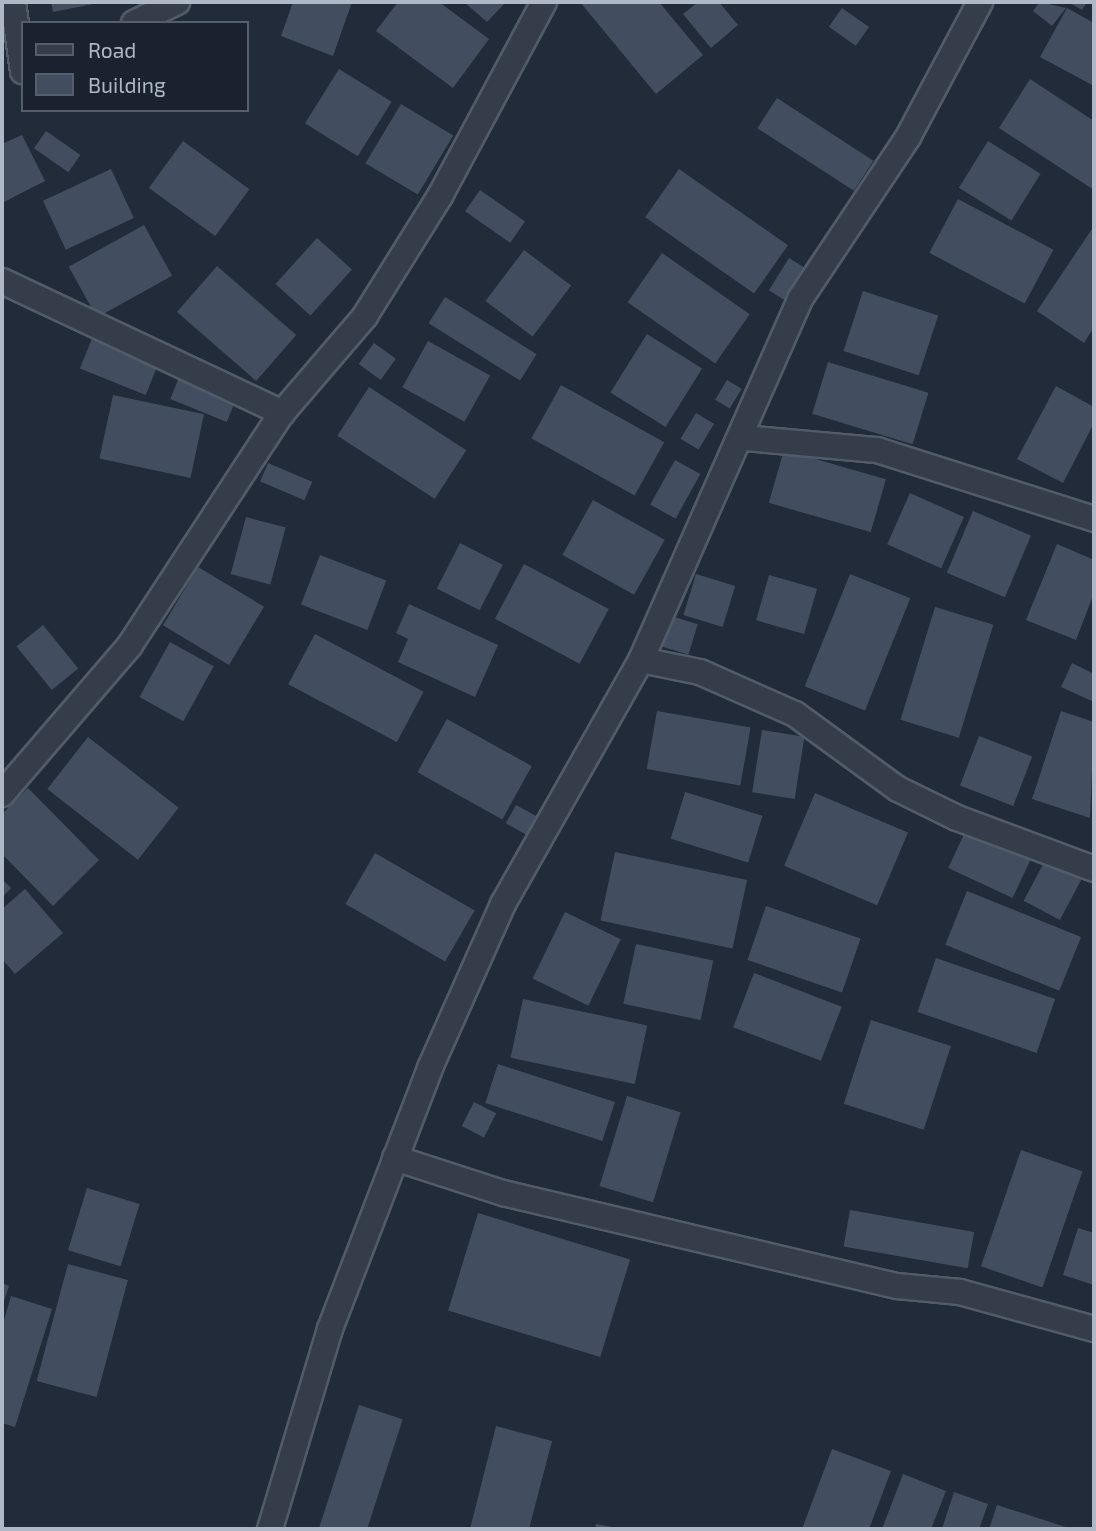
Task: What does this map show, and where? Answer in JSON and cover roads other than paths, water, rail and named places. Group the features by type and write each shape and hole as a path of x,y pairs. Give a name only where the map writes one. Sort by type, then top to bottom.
{"street":[{"path":"13,2 21,57"},
{"path":"138,21 177,2"},
{"path":"2,794 130,645 282,414 365,317 440,196 544,2"},
{"path":"270,1529 330,1329 396,1158 503,904 641,660 744,438 800,299 908,136 980,2"},
{"path":"2,80 21,72"},
{"path":"2,281 282,414"},
{"path":"744,438 877,450 1094,519"},
{"path":"641,660 700,672 795,714 898,789 957,818 1094,869"},
{"path":"396,1158 503,1193 897,1286 960,1292 1094,1329"}]}
